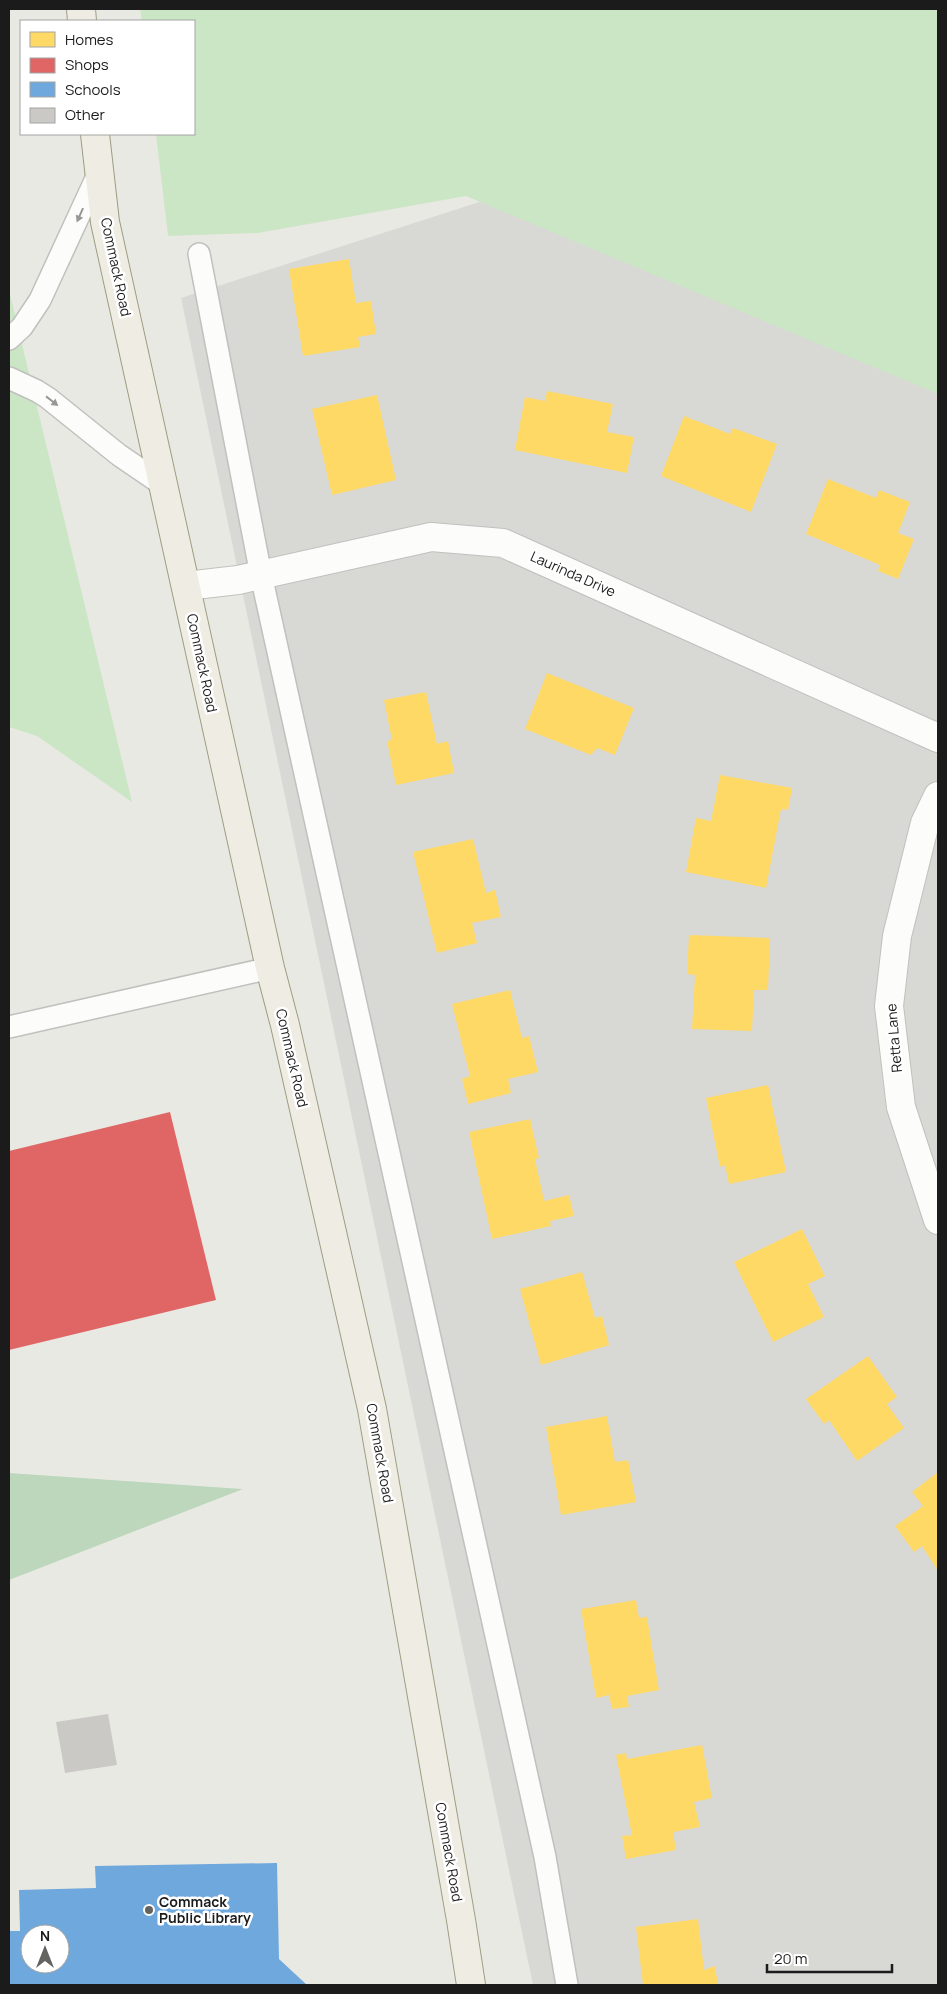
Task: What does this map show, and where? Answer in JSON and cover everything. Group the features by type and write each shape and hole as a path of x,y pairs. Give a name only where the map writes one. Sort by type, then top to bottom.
{"main road":[{"name":"Commack Road","path":"95,135 105,222 270,968 285,1025 372,1409 460,1910 470,1985"}],"street":[{"name":"Laurinda Drive","path":"186,586 261,575 431,536 503,543 938,738"},
{"name":"Retta Lane","path":"938,796 925,823 897,936 889,1006 901,1107 938,1220"}],"lane":[{"path":"9,340 22,327 40,300 100,170"},
{"path":"199,254 261,575 545,1857 567,1985"},
{"path":"9,378 48,398 119,455 163,485"},
{"path":"9,1027 270,968"}],"shaded area":[{"path":"498,196 938,384 938,1985 533,1985 181,298"}],"green space":[{"path":"140,9 938,9 938,394 466,196 258,233 168,236 156,135 195,135 195,20 142,20"},
{"path":"9,290 132,802 37,736 9,727"},
{"path":"9,1473 242,1489 243,1489 9,1580"}],"building: Homes":[{"path":"349,259 356,303 371,301 376,334 358,337 360,347 303,356 289,269"},
{"path":"547,391 613,404 607,432 634,437 627,473 515,450 525,397 545,401"},
{"path":"377,395 396,480 332,495 312,409"},
{"path":"684,416 730,434 733,428 777,444 751,512 661,476"},
{"path":"828,479 876,498 879,490 910,502 898,533 914,539 898,579 878,571 880,565 806,534"},
{"path":"547,673 634,708 615,755 597,748 591,755 525,729"},
{"path":"426,692 437,744 448,741 454,773 396,785 387,741 392,740 384,700"},
{"path":"720,775 792,788 788,810 781,809 766,888 686,872 696,818 711,821"},
{"path":"473,839 486,893 495,890 501,917 472,923 477,943 437,953 413,852"},
{"path":"689,935 770,938 768,990 754,990 752,1031 692,1029 695,975 687,974"},
{"path":"510,990 522,1038 529,1036 538,1072 508,1079 511,1093 468,1104 462,1079 470,1076 452,1004"},
{"path":"768,1085 786,1172 729,1184 725,1165 720,1167 706,1098"},
{"path":"530,1119 539,1158 535,1159 544,1201 569,1195 574,1216 550,1221 551,1226 492,1239 469,1132"},
{"path":"802,1229 825,1276 808,1284 824,1317 773,1342 734,1262"},
{"path":"582,1272 595,1318 602,1316 609,1345 541,1365 520,1289"},
{"path":"868,1356 897,1397 887,1404 904,1428 857,1461 829,1420 824,1424 806,1399"},
{"path":"607,1416 615,1462 628,1460 636,1502 561,1515 546,1427"},
{"path":"938,1472 938,1571 922,1546 914,1552 895,1526 923,1506 912,1492"},
{"path":"636,1600 639,1618 647,1617 659,1690 627,1696 629,1707 612,1709 609,1695 596,1698 581,1609"},
{"path":"702,1745 712,1798 694,1802 700,1827 673,1832 676,1850 626,1859 622,1836 632,1835 616,1755 626,1753 627,1759"},
{"path":"698,1919 704,1970 715,1966 718,1985 643,1985 636,1927"}],"building: Shops":[{"path":"170,1112 216,1300 9,1350 9,1151"}],"building: Schools":[{"name":"Commack Public Library","path":"277,1863 279,1959 307,1985 9,1985 9,1931 20,1931 19,1890 96,1888 95,1866"}],"building: Other":[{"path":"108,1714 117,1765 65,1773 56,1722"}],"place":[{"name":"Commack Public Library","path":"149,1910"}]}
